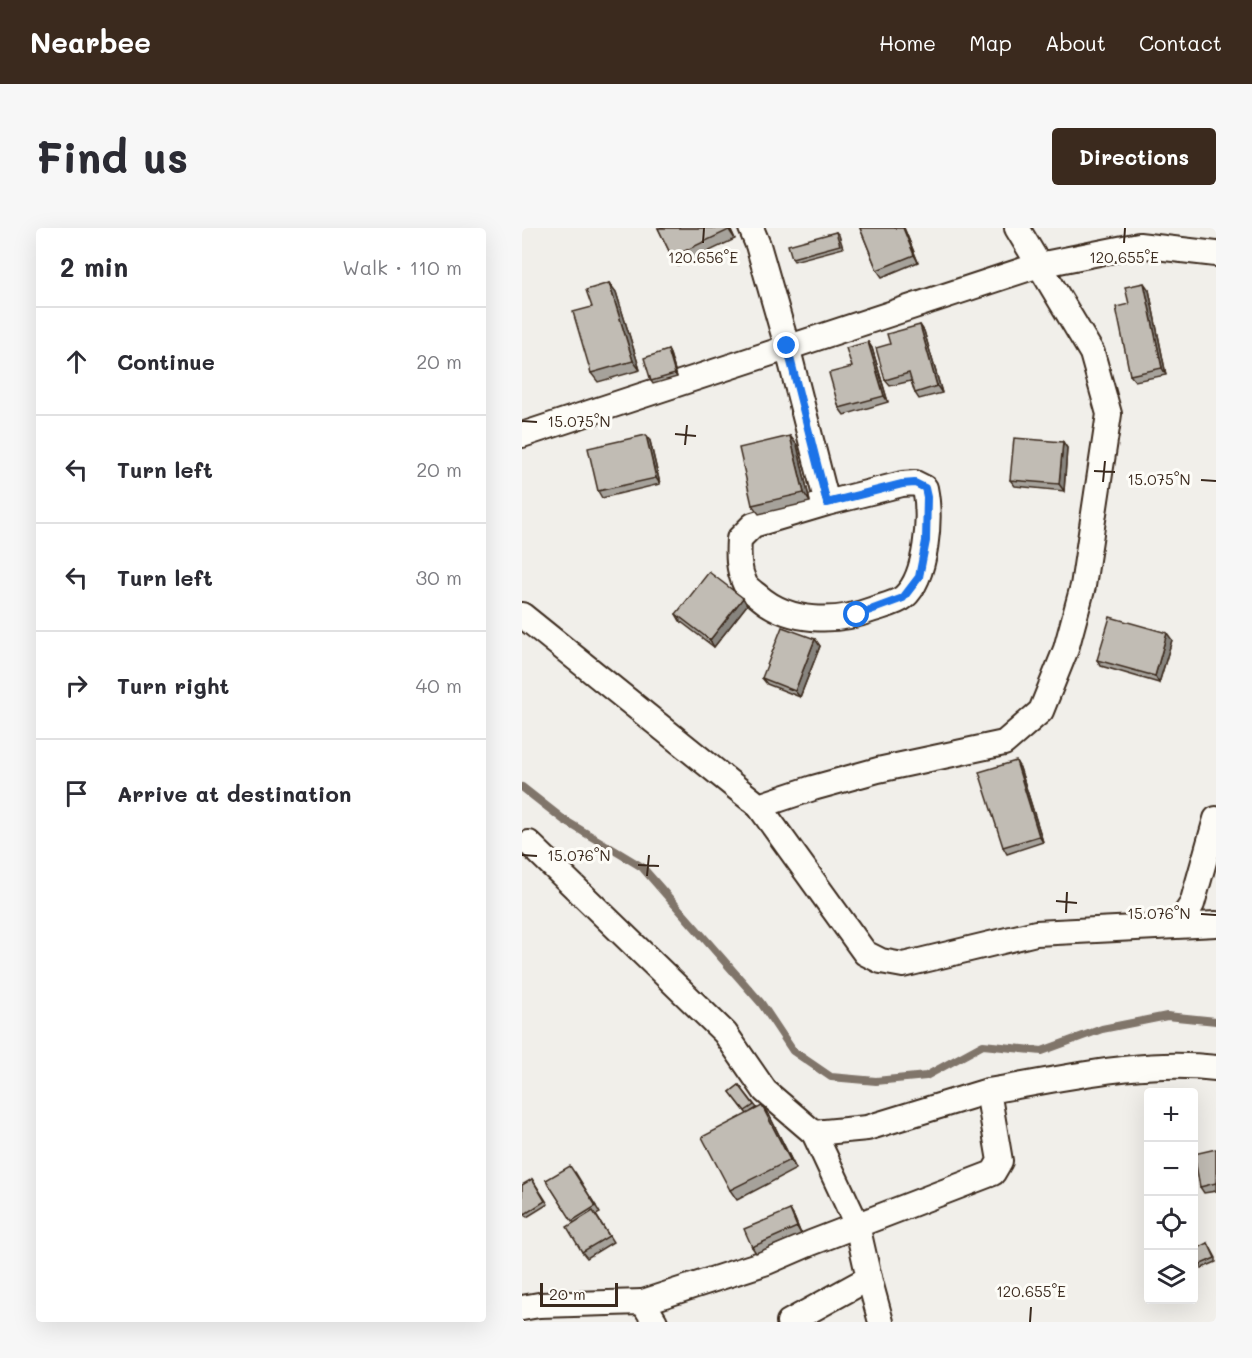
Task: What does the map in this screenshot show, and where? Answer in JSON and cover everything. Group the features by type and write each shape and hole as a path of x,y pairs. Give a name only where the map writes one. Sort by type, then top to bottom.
{"street":[{"path":"751,228 787,346 827,503"},
{"path":"759,806 878,770 1004,743 1041,711 1066,649 1083,586 1109,414 1092,353 1017,228"},
{"path":"522,435 1039,265 1139,245 1216,254"},
{"path":"915,483 925,488 927,497 926,541 919,577 903,598 857,615 821,620 794,616 766,604 746,586 740,570 739,539 753,525 827,503 902,484 915,483"},
{"path":"522,615 759,806 865,953 881,961 903,965 1036,933 1216,924"},
{"path":"1178,925 1192,904 1216,819"},
{"path":"529,843 724,1033 765,1091 814,1133 857,1225 881,1322"},
{"path":"814,1133 867,1128 988,1090 1141,1067 1189,1065 1216,1068"},
{"path":"522,1308 539,1305 649,1312 857,1225 993,1173 1000,1161 988,1090"},
{"path":"789,1322 869,1278"}],"building":[{"path":"658,228 728,228 729,230 672,257"},
{"path":"860,228 903,228 914,255 877,270"},
{"path":"836,232 840,245 792,258 788,245"},
{"path":"609,283 633,361 591,373 573,312 592,307 586,290"},
{"path":"1144,283 1162,368 1130,375 1116,307 1129,304 1125,287"},
{"path":"920,325 937,386 915,393 909,373 885,380 876,348 890,344 887,334"},
{"path":"868,342 884,396 839,408 829,373 852,367 846,348"},
{"path":"668,350 675,374 651,381 644,358"},
{"path":"646,435 656,478 598,491 588,448"},
{"path":"790,436 804,493 752,505 739,448"},
{"path":"1014,438 1063,442 1059,484 1010,480"},
{"path":"709,572 743,598 710,640 676,614"},
{"path":"1110,617 1167,633 1155,676 1097,660"},
{"path":"782,627 815,639 795,691 762,678"},
{"path":"1016,761 1039,836 1003,847 979,772"},
{"path":"739,1085 754,1105 745,1111 730,1092"},
{"path":"762,1106 790,1160 730,1190 702,1137"},
{"path":"1216,1149 1216,1183 1200,1187 1198,1153"},
{"path":"570,1166 596,1206 572,1221 546,1180"},
{"path":"532,1179 545,1201 525,1214 522,1210 522,1185"},
{"path":"790,1210 797,1227 752,1247 744,1229"},
{"path":"593,1211 609,1236 582,1252 567,1227"},
{"path":"1208,1243 1215,1258 1199,1265 1198,1248"}],"waterway":[{"path":"522,787 564,820 642,867 761,1003 793,1051 831,1077 876,1081 926,1076 983,1045 1042,1051 1102,1029 1167,1016 1216,1021"}],"route":[{"path":"787,346 827,503 902,484 915,483 925,488 927,497 926,541 919,577 903,598 857,615"}]}
